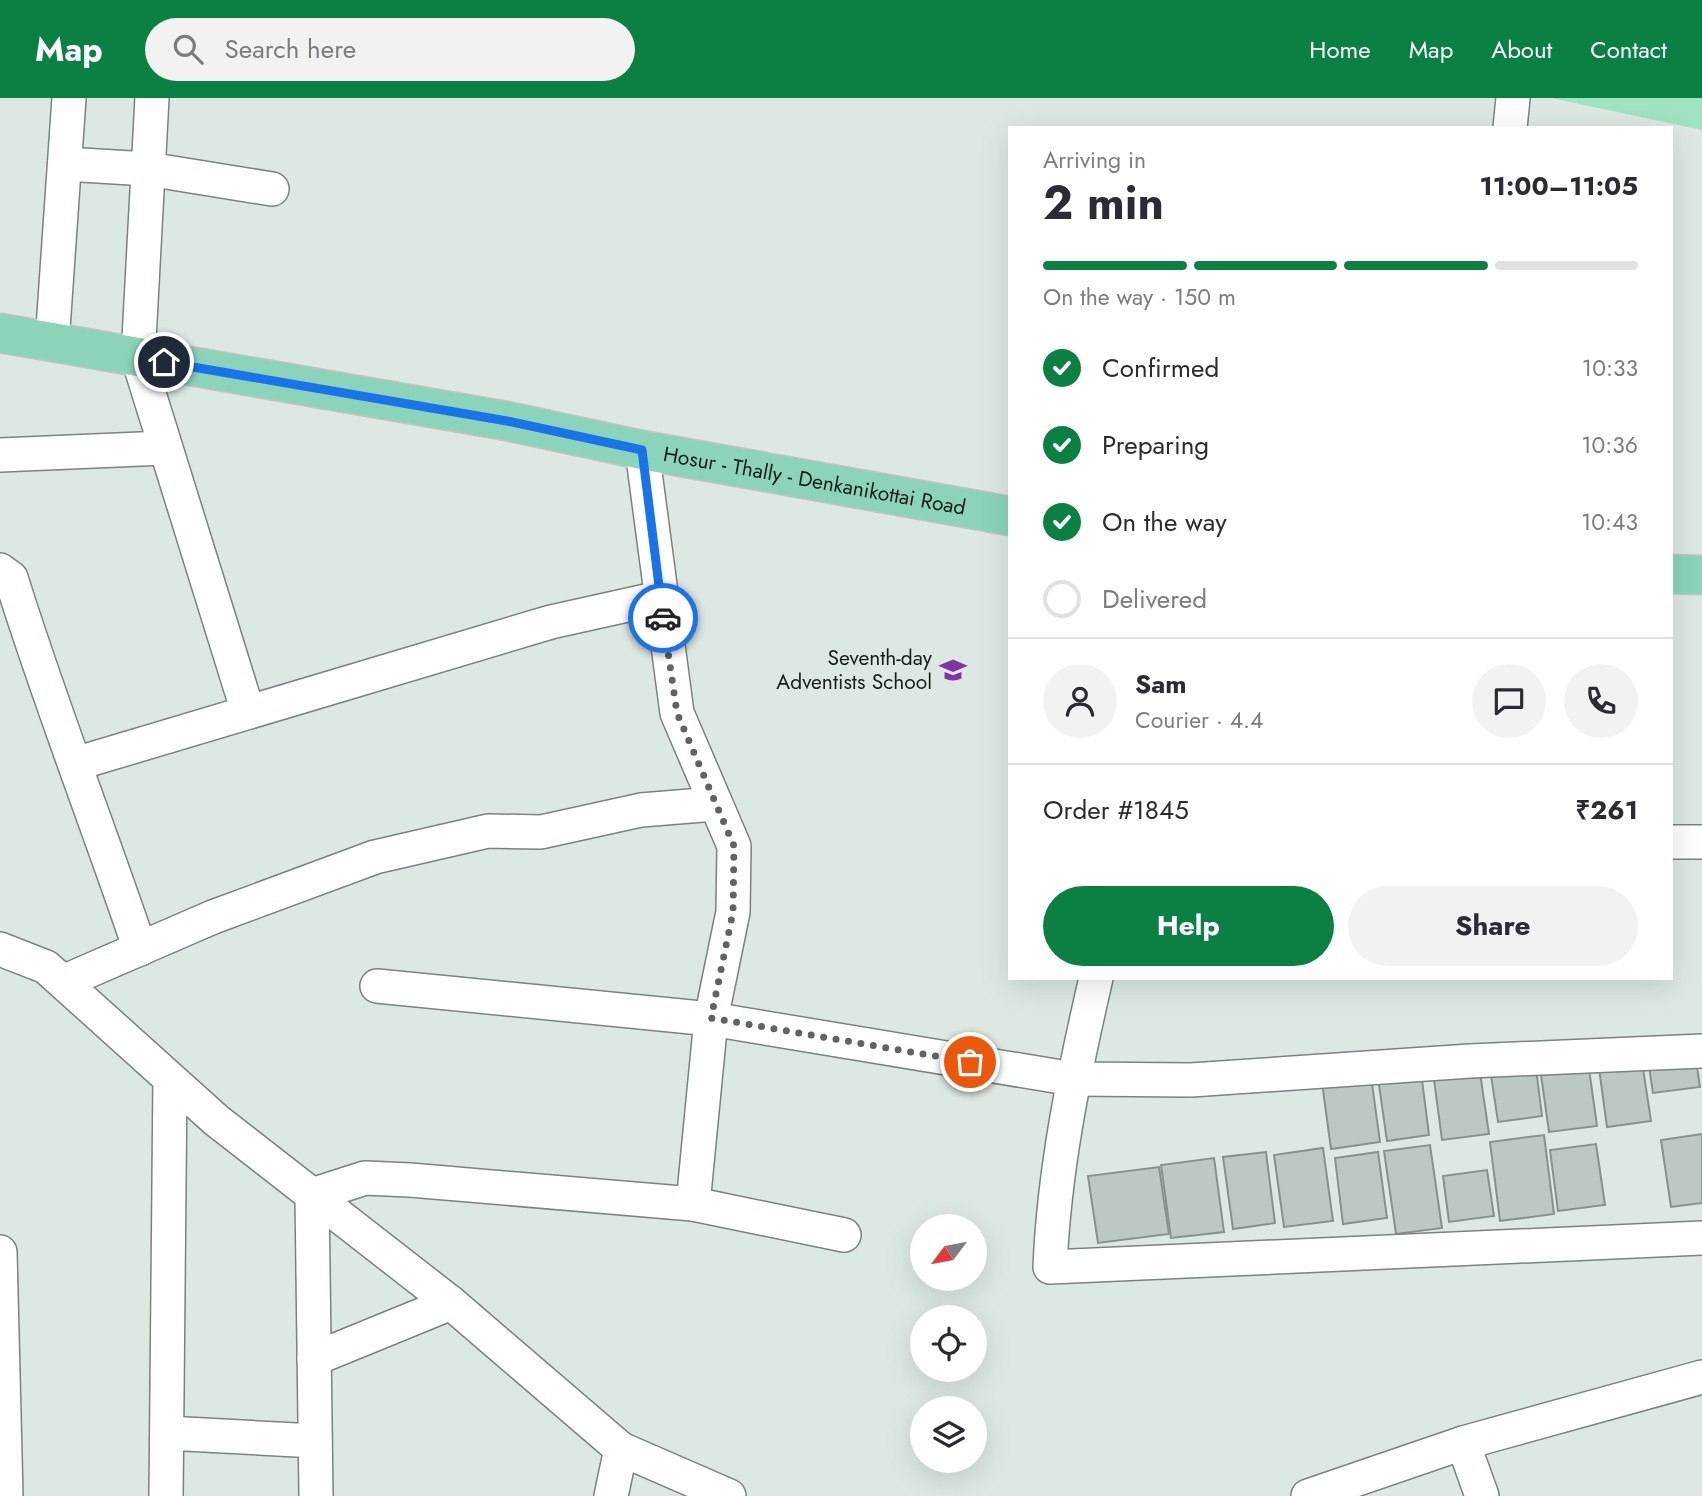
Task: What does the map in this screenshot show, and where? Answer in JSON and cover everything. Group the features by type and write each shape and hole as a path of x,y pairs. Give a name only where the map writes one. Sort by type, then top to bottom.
{"main road":[{"name":"Hosur - Thally - Denkanikottai Road","path":"0,333 507,421 642,450 1008,516"},
{"path":"1673,574 1702,575"}],"street":[{"path":"52,343 69,98"},
{"path":"152,98 138,358 248,712"},
{"path":"1510,126 1513,98"},
{"path":"65,164 148,169 272,189"},
{"path":"0,455 164,448"},
{"path":"642,450 659,598 677,713 734,846 733,912 711,1018 693,1204"},
{"path":"0,570 11,578 45,686 140,949"},
{"path":"75,764 551,622 659,598"},
{"path":"63,982 213,917 375,857 488,831 541,832 641,810 715,804"},
{"path":"1673,842 1702,842"},
{"path":"0,949 46,967 216,1120 452,1303 621,1449 729,1496"},
{"path":"1096,980 1073,1079 1052,1223 1050,1267 1702,1238"},
{"path":"377,986 711,1018 1073,1079 1191,1080 1470,1061 1702,1051"},
{"path":"166,1496 170,1079"},
{"path":"312,1195 365,1178 693,1204 845,1235"},
{"path":"312,1195 316,1496"},
{"path":"0,1252 6,1496"},
{"path":"314,1359 452,1303"},
{"path":"1308,1496 1463,1443 1702,1377"},
{"path":"167,1433 316,1441"},
{"path":"1463,1443 1482,1496"},
{"path":"611,1496 621,1449"}],"green space":[{"path":"1551,98 1702,98 1702,130"}],"building":[{"path":"1695,1054 1700,1087 1653,1093 1648,1060"},
{"path":"1642,1062 1651,1121 1607,1127 1599,1068"},
{"path":"1479,1066 1489,1134 1442,1140 1433,1072"},
{"path":"1370,1069 1380,1142 1331,1149 1321,1075"},
{"path":"1536,1069 1542,1116 1498,1122 1491,1075"},
{"path":"1589,1069 1597,1126 1549,1132 1541,1075"},
{"path":"1421,1072 1429,1135 1387,1141 1378,1078"},
{"path":"1702,1134 1702,1203 1671,1207 1661,1140"},
{"path":"1544,1135 1554,1214 1500,1221 1490,1142"},
{"path":"1596,1144 1605,1205 1558,1211 1550,1150"},
{"path":"1430,1145 1442,1228 1396,1234 1384,1151"},
{"path":"1323,1148 1333,1221 1284,1227 1274,1155"},
{"path":"1266,1152 1275,1223 1233,1229 1223,1157"},
{"path":"1378,1152 1387,1218 1343,1224 1335,1158"},
{"path":"1214,1158 1224,1232 1171,1238 1161,1165"},
{"path":"1159,1167 1169,1234 1098,1243 1088,1176"},
{"path":"1487,1170 1494,1216 1449,1222 1443,1176"}],"way so far":[{"path":"663,618 677,713 734,846 733,912 711,1018 970,1062"}],"place":[{"name":"Seventh-day Adventists School","path":"953,670"}],"route":[{"path":"164,362 507,421 642,450 663,618"}]}
